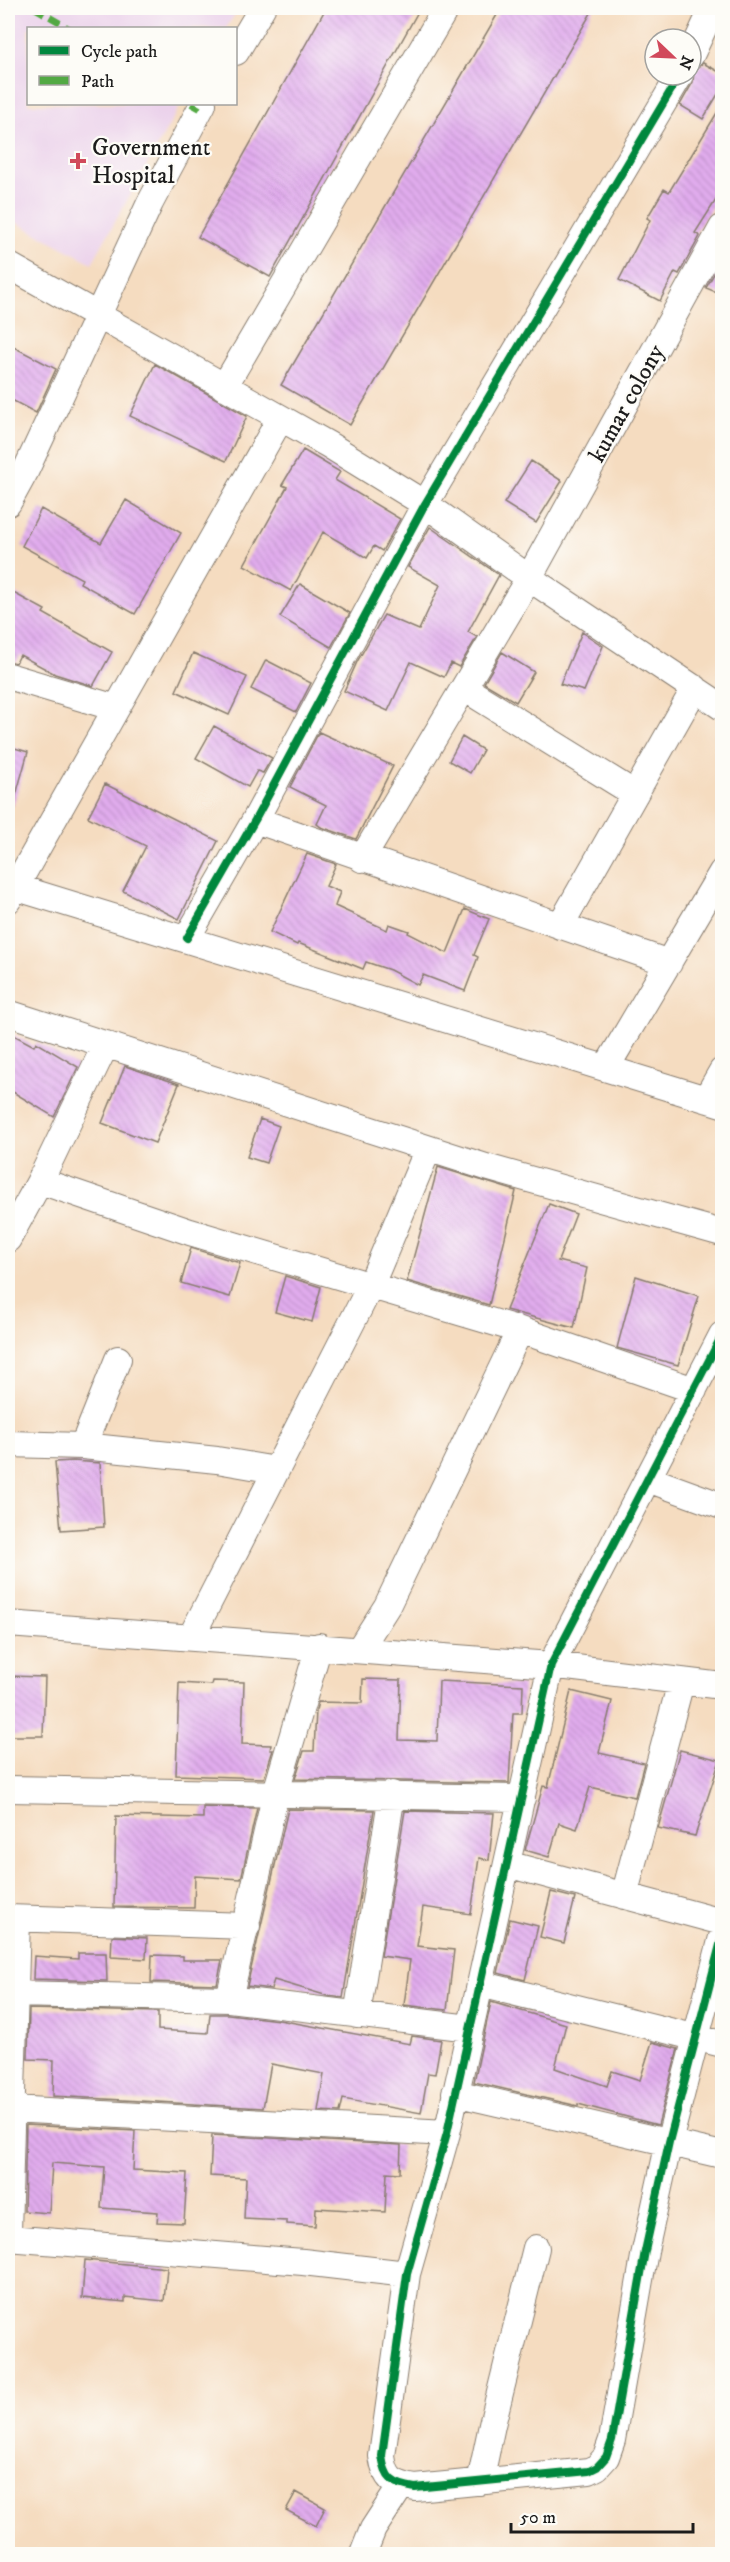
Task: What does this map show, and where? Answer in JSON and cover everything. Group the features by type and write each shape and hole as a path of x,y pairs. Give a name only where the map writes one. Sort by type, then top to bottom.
{"street":[{"path":"237,50 262,8"},
{"path":"224,387 446,8"},
{"path":"703,30 714,8"},
{"path":"187,938 255,820 425,504 673,87"},
{"path":"8,503 16,468 100,315 150,203 202,105"},
{"name":"kumar colony","path":"362,859 529,578 723,228"},
{"path":"8,265 100,315 425,504 529,578 723,707"},
{"path":"280,419 10,891 187,938 714,1101 723,1071"},
{"path":"8,676 116,708"},
{"path":"464,688 635,794"},
{"path":"560,926 695,688"},
{"path":"255,820 362,859 669,963"},
{"path":"606,1068 723,872"},
{"path":"8,1013 428,1149 723,1233"},
{"path":"8,1239 40,1181 106,1044"},
{"path":"191,1637 370,1287 428,1149"},
{"path":"40,1181 190,1232 520,1330 694,1390"},
{"path":"359,1650 387,1606 520,1330"},
{"path":"723,1335 551,1665 447,2133 406,2274 382,2456 384,2471 390,2479 401,2486 423,2488 589,2471 597,2468 606,2457 615,2424 645,2252 669,2142 723,1936"},
{"path":"83,1446 118,1359"},
{"path":"8,1444 83,1446 217,1460 276,1470"},
{"path":"648,1479 723,1506"},
{"path":"8,1624 551,1665 723,1686"},
{"path":"229,1999 276,1792 319,1646"},
{"path":"624,1896 681,1682"},
{"path":"8,1789 522,1798"},
{"path":"357,2015 392,1794"},
{"path":"507,1864 723,1922"},
{"path":"8,2232 15,1994 12,1918 247,1926"},
{"path":"480,1984 723,2044"},
{"path":"15,1994 229,1999 470,2028"},
{"path":"455,2093 723,2155"},
{"path":"11,2109 447,2133"},
{"path":"8,2238 303,2262 406,2274"},
{"path":"480,2482 536,2248"},
{"path":"363,2554 373,2529 401,2486"}],"shaded area":[{"name":"Government Hospital","path":"8,8 239,8 227,27 27,27 27,105 180,105 92,263 8,218"}],"building":[{"path":"326,8 420,8 270,277 198,237"},
{"path":"501,8 594,8 350,425 281,385"},
{"path":"703,63 723,74 723,86 703,119 680,105 690,87 703,87"},
{"path":"723,103 723,189 695,233 700,236 679,274 675,272 660,301 619,280 650,220 647,218 664,189 669,192"},
{"path":"723,258 723,295 706,288"},
{"path":"8,344 56,369 36,413 8,398"},
{"path":"155,364 247,416 226,461 130,416"},
{"path":"303,450 340,472 335,480 400,519 382,551 374,546 367,558 323,532 291,591 244,565 287,487 282,485"},
{"path":"531,461 562,481 536,523 504,503"},
{"path":"126,500 181,533 135,614 80,583 82,579 22,546 41,509 101,543"},
{"path":"430,527 499,575 468,632 477,637 459,667 451,663 444,677 411,662 388,711 344,691 357,662 384,615 419,630 440,585 408,567"},
{"path":"300,584 350,613 331,647 280,617"},
{"path":"8,590 45,610 43,613 112,652 93,686 55,674 20,655 16,663 8,661"},
{"path":"582,632 603,646 584,691 560,684"},
{"path":"502,652 534,672 516,702 484,683"},
{"path":"193,653 247,677 229,715 176,691"},
{"path":"266,660 311,683 296,712 251,689"},
{"path":"214,726 272,758 263,773 257,771 248,787 196,758"},
{"path":"319,732 393,766 356,839 317,824 326,805 290,787"},
{"path":"462,737 483,750 470,773 449,761"},
{"path":"8,746 28,752 13,806 8,805"},
{"path":"105,784 218,841 179,919 123,891 146,846 88,817"},
{"path":"307,854 336,864 326,886 340,892 335,906 387,930 389,924 409,931 408,933 447,953 465,909 489,919 474,955 478,957 465,991 423,975 418,985 390,970 366,962 363,969 298,943 297,945 270,932"},
{"path":"8,1032 34,1046 36,1042 78,1067 54,1117 8,1089"},
{"path":"125,1066 179,1084 155,1143 102,1123"},
{"path":"260,1119 279,1126 266,1163 247,1157"},
{"path":"438,1167 516,1191 489,1305 407,1281"},
{"path":"549,1204 576,1214 558,1261 587,1268 574,1328 506,1310"},
{"path":"191,1248 240,1263 230,1297 181,1283"},
{"path":"285,1276 321,1287 312,1322 275,1312"},
{"path":"636,1276 699,1296 678,1365 617,1348"},
{"path":"55,1462 100,1463 104,1527 61,1530"},
{"path":"8,1676 45,1677 43,1736 8,1736"},
{"path":"363,1679 401,1680 399,1740 437,1741 439,1681 523,1685 522,1713 513,1713 509,1783 295,1779 304,1751 314,1751 318,1702 362,1703"},
{"path":"213,1681 244,1682 242,1744 271,1745 270,1750 273,1750 264,1778 176,1775 179,1683 212,1685"},
{"path":"571,1691 612,1701 599,1753 644,1763 635,1797 590,1787 577,1829 559,1823 549,1857 525,1850 543,1786 548,1787"},
{"path":"680,1750 720,1760 695,1836 658,1828"},
{"path":"203,1807 257,1808 241,1879 195,1876 194,1908 114,1907 116,1816 203,1818"},
{"path":"288,1809 374,1810 343,1998 328,1996 274,1980 271,1989 247,1986"},
{"path":"405,1811 494,1813 489,1860 479,1858 471,1914 423,1907 417,1946 454,1950 447,2010 404,2005 410,1960 381,1956"},
{"path":"551,1892 575,1898 564,1943 540,1937"},
{"path":"510,1919 538,1926 525,1980 498,1973"},
{"path":"112,1936 147,1938 146,1959 111,1957"},
{"path":"78,1953 106,1953 107,1981 33,1979 34,1956 78,1959"},
{"path":"152,1955 183,1956 183,1960 222,1960 217,1984 151,1982"},
{"path":"491,2002 566,2024 555,2068 607,2086 612,2071 640,2080 652,2042 678,2049 658,2125 578,2104 578,2106 474,2082"},
{"path":"29,2009 158,2012 158,2030 208,2033 210,2014 228,2014 279,2020 410,2044 412,2036 441,2040 435,2074 428,2073 421,2113 343,2099 340,2112 318,2111 324,2074 271,2064 263,2108 53,2096 54,2060 28,2059"},
{"path":"26,2125 135,2131 133,2170 187,2173 184,2223 157,2222 158,2212 101,2208 104,2167 52,2163 49,2213 24,2211"},
{"path":"212,2135 401,2145 400,2173 387,2172 385,2212 316,2208 315,2226 287,2224 287,2221 244,2219 246,2178 210,2176"},
{"path":"85,2260 167,2268 164,2301 125,2297 125,2302 82,2298"},
{"path":"296,2492 325,2508 316,2526 286,2510"}],"marked path":[{"path":"34,8 67,27"},
{"path":"193,105 200,109"}],"cycle path":[{"path":"187,938 255,820 425,504 673,87"},
{"path":"722,1335 551,1665 447,2133 407,2274 382,2456 385,2470 395,2482 415,2488 589,2471 597,2467 606,2457 612,2440 645,2251 669,2142 722,1937"}],"place":[{"name":"Government Hospital","path":"78,161"}]}
